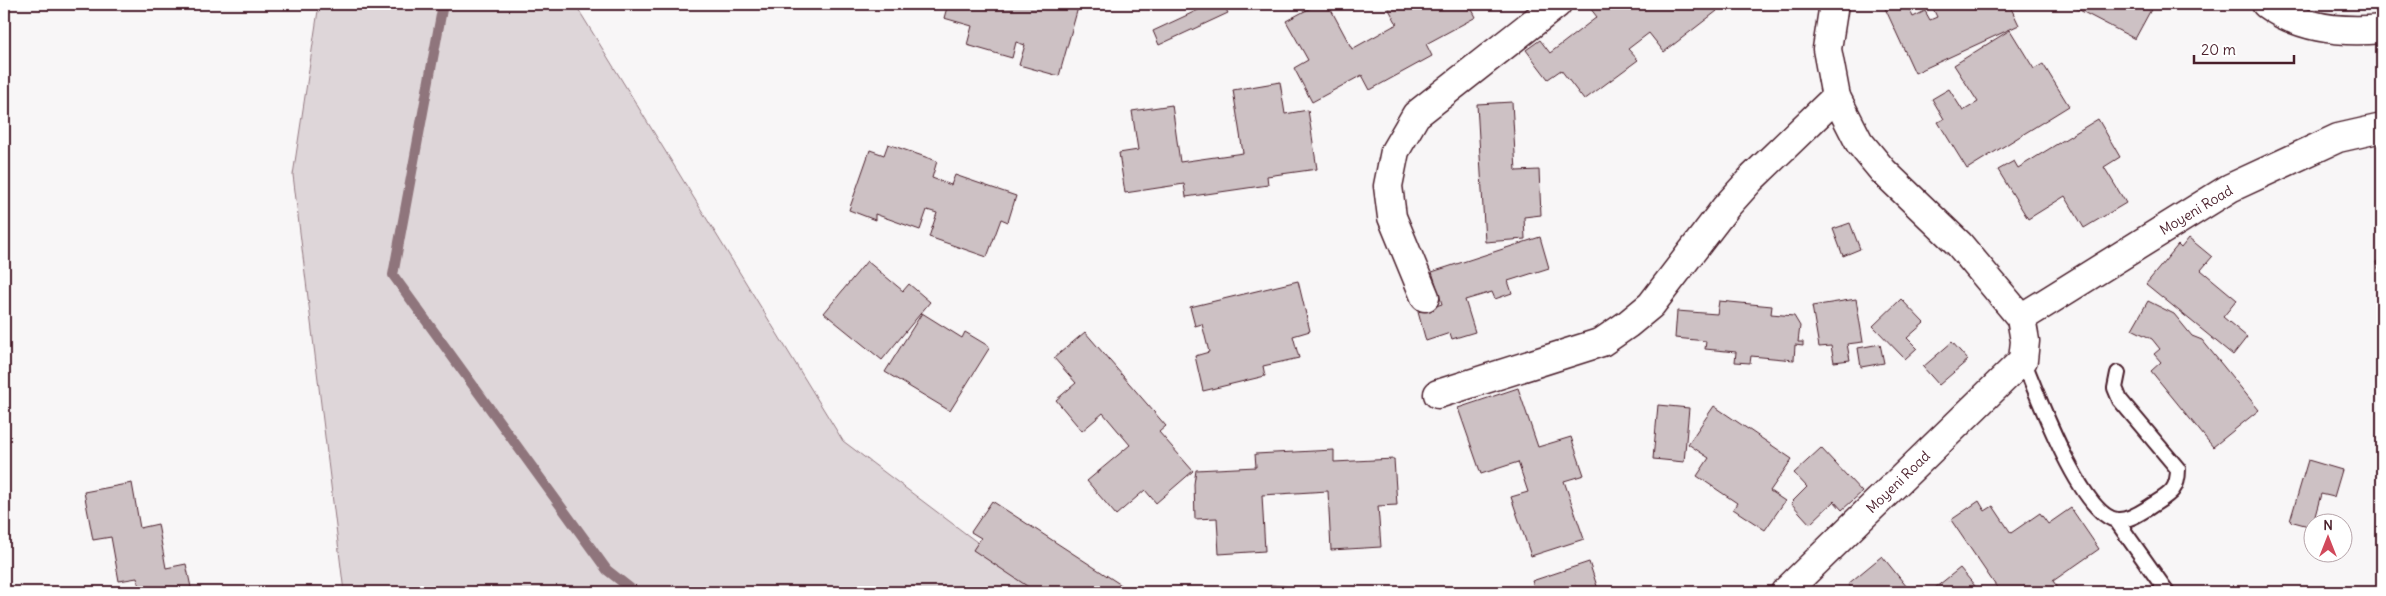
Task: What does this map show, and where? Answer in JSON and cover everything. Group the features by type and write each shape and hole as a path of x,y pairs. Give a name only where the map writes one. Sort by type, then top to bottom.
{"street":[{"path":"1426,297 1392,216 1388,186 1395,151 1416,115 1557,4"},
{"path":"1834,4 1827,49 1836,98 1859,142 1883,171 1959,244 2021,318 2025,341 2023,360"},
{"path":"2266,4 2304,25 2342,31 2382,30"},
{"path":"1438,394 1602,342 1628,324 1651,305 1726,207 1752,178 1836,98"},
{"name":"Moyeni Road","path":"2021,318 2230,188 2338,138 2382,128"},
{"name":"Moyeni Road","path":"1785,592 2023,360"}],"lane":[{"path":"2023,360 2059,448 2071,469 2099,508 2116,520 2167,592"},
{"path":"2116,520 2126,519 2142,512 2174,491 2178,482 2178,469 2120,400 2115,388 2118,373"}],"shaded area":[{"path":"319,4 575,4 843,441 1043,592 344,592 293,175"}],"building":[{"path":"948,4 1079,4 1059,76 1019,65 1025,45 1016,42 1012,58 967,45 972,26 944,18"},
{"path":"1211,4 1223,4 1228,13 1159,45 1153,31"},
{"path":"1318,4 1328,4 1352,49 1397,24 1386,4 1469,4 1476,17 1426,44 1432,56 1370,90 1362,75 1312,102 1294,68 1308,60 1286,21"},
{"path":"1587,4 1712,4 1717,11 1664,52 1649,33 1628,49 1638,60 1584,100 1561,70 1548,79 1526,50 1540,40 1550,53 1597,17"},
{"path":"1889,4 1907,4 1913,17 1925,11 1930,20 1937,17 1931,4 2009,4 2019,25 1915,73 1884,6"},
{"path":"2068,4 2154,4 2135,39"},
{"path":"2010,30 2034,69 2043,64 2069,106 1967,169 1938,122 1944,119 1932,99 1949,89 1963,111 1978,102 1954,65"},
{"path":"1280,82 1285,114 1308,110 1317,169 1267,176 1268,185 1186,197 1184,184 1125,193 1119,153 1138,150 1132,111 1172,105 1180,162 1243,153 1233,90"},
{"path":"1512,102 1516,171 1539,170 1541,215 1524,217 1525,239 1485,242 1477,104"},
{"path":"2098,119 2120,157 2104,167 2126,203 2084,228 2065,196 2028,219 1998,170 2014,161 2018,168"},
{"path":"888,144 937,161 932,178 951,185 955,175 1016,196 1008,222 1001,219 987,257 929,237 937,213 927,210 920,230 875,214 875,220 849,210 870,150 884,155"},
{"path":"1850,223 1860,249 1843,256 1833,229"},
{"path":"1540,237 1549,268 1508,281 1512,293 1495,299 1492,292 1465,300 1475,332 1452,339 1450,333 1426,341 1418,312 1442,304 1432,272"},
{"path":"2189,238 2212,257 2201,270 2237,300 2223,317 2247,337 2233,355 2146,284 2178,245 2181,248"},
{"path":"2382,259 2382,283 2376,262"},
{"path":"867,261 903,291 909,284 930,302 882,360 824,313"},
{"path":"1298,281 1310,331 1293,336 1299,358 1263,366 1265,376 1203,391 1195,356 1209,352 1202,324 1195,326 1190,307"},
{"path":"1856,299 1863,342 1847,344 1850,360 1834,362 1831,346 1819,347 1812,306"},
{"path":"1901,299 1924,323 1907,338 1917,348 1905,359 1873,326"},
{"path":"1719,301 1772,306 1771,314 1794,316 1800,326 1798,342 1803,342 1803,346 1795,345 1794,360 1751,356 1750,363 1735,362 1736,352 1705,349 1706,341 1675,338 1677,311 1717,314"},
{"path":"2148,301 2174,314 2192,336 2202,340 2259,410 2213,447 2151,371 2161,362 2154,354 2160,349 2152,339 2132,329"},
{"path":"922,313 962,338 965,332 990,347 950,411 885,372"},
{"path":"1085,332 1166,426 1159,432 1193,471 1156,503 1145,490 1116,515 1087,481 1130,445 1103,413 1082,431 1056,400 1076,383 1054,358"},
{"path":"1952,342 1968,360 1939,385 1923,367"},
{"path":"1880,344 1884,363 1861,367 1858,348"},
{"path":"1518,388 1538,447 1571,437 1584,475 1564,481 1584,539 1531,556 1511,497 1528,492 1518,462 1481,474 1458,408"},
{"path":"1658,405 1689,408 1684,462 1653,459"},
{"path":"1714,406 1792,459 1770,491 1785,501 1765,530 1733,509 1737,503 1697,476 1709,458 1688,444"},
{"path":"1821,448 1862,492 1842,510 1834,501 1810,524 1791,503 1807,487 1794,473"},
{"path":"1334,450 1334,462 1394,459 1397,505 1378,506 1381,547 1331,550 1328,491 1262,495 1265,551 1219,554 1217,518 1195,519 1194,484 1196,470 1256,467 1255,454"},
{"path":"2308,460 2342,470 2334,497 2321,494 2316,514 2304,514 2304,525 2290,521"},
{"path":"132,483 140,528 158,524 166,568 186,564 192,592 140,592 137,578 119,581 111,537 93,540 84,492"},
{"path":"992,501 1132,592 1061,592 1055,587 1052,592 1036,592 973,550 981,538 971,532"},
{"path":"1979,501 1985,511 1993,506 2011,533 2040,513 2048,524 2071,508 2099,549 2053,581 2061,592 2000,592 1951,520"},
{"path":"1882,556 1911,592 1855,592 1848,584"},
{"path":"1589,562 1599,592 1536,592 1532,581"},
{"path":"1960,568 1980,592 1930,592"},
{"path":"1271,585 1314,589 1314,592 1270,592"}],"waterway":[{"path":"443,4 393,275 607,570 635,592"}]}
